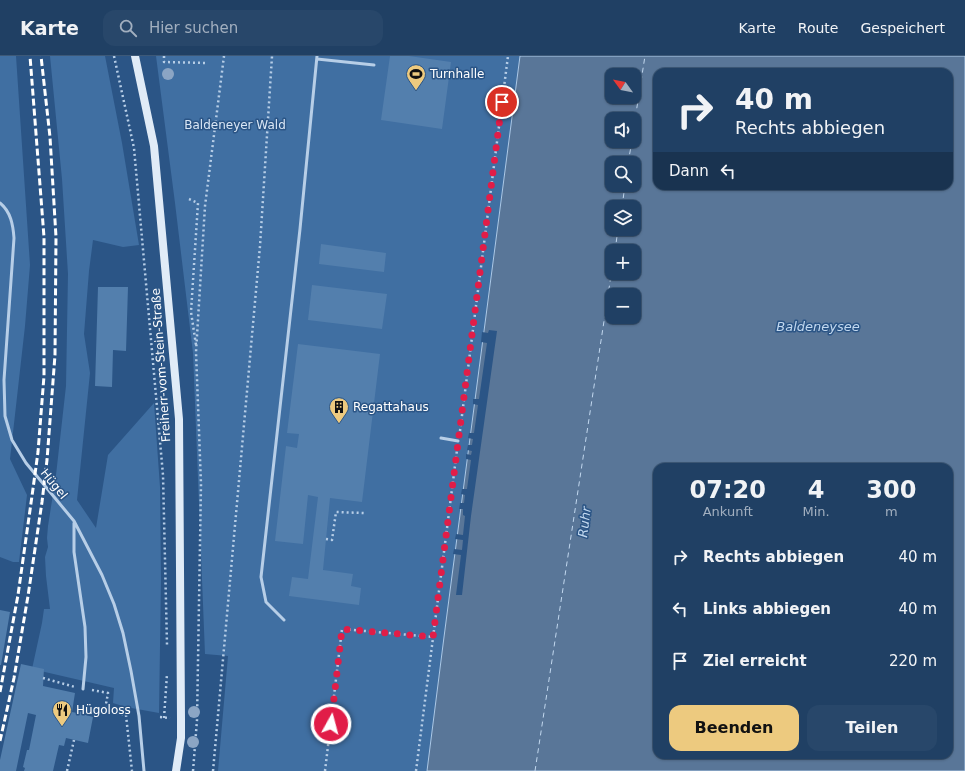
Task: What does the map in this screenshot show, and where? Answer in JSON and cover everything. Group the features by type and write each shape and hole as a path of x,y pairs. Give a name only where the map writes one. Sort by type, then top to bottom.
{"main road":[{"name":"Freiherr-vom-Stein-Straße","path":"135,56 154,146 179,419 181,738 176,771"}],"lane":[{"path":"284,620 266,602 262,577 317,58 374,65"},
{"name":"Hügel","path":"0,203 9,213 13,225 14,238 4,380 5,416 12,440 22,457 74,521 114,604 123,633 139,716 144,771"},
{"path":"441,438 458,441"},
{"path":"74,521 74,552 85,627 86,657 83,689"}],"path":[{"path":"114,56 134,148 163,475 167,647"},
{"path":"164,56 164,62 206,63"},
{"path":"196,352 205,206 224,56"},
{"path":"213,771 260,246 272,56"},
{"path":"416,771 508,56"},
{"path":"189,199 198,203 191,312 196,352 202,484 197,720 193,771"},
{"path":"326,539 332,540 336,512 364,513"},
{"path":"326,771 342,629 433,637"},
{"path":"164,718 167,671"},
{"path":"43,678 83,689 108,693 105,710 126,714 132,771"},
{"path":"67,771 74,740"}],"green space":[{"path":"0,56 16,56 30,265 25,326 10,459 27,495 19,562 13,562 0,557"},
{"path":"50,56 105,56 122,143 139,245 123,247 93,240 84,334 90,373 77,500 96,528 108,455 154,403 160,487 161,579 159,713 113,703 114,688 32,669 44,609 50,609 45,557 48,547 48,526 56,475 66,386 68,274 62,179"},
{"name":"Baldeneyer Wald","path":"156,56 520,56 427,771 218,771 228,656 205,654 193,353"}],"water":[{"name":"Baldeneysee","path":"520,56 965,56 965,771 427,771"}],"pier":[{"path":"489,330 497,331 471,516 462,595 456,595 461,555 453,554 454,549 462,550 463,540 455,539 456,534 463,535 465,516 463,515 463,509 459,509 460,503 464,503 465,495 461,494 462,489 467,489 471,460 466,459 466,454 471,455 472,451 467,450 468,445 472,445 473,439 468,438 469,433 474,433 478,405 473,404 473,399 479,399 487,343 481,342 482,332 488,333"}],"building":[{"name":"Turnhalle","path":"390,56 409,56 451,62 442,129 381,120"},
{"path":"321,244 386,253 384,272 319,264"},
{"path":"312,285 387,294 382,329 308,320"},
{"path":"98,287 128,287 126,351 113,350 112,387 95,386"},
{"name":"Regattahaus","path":"298,344 380,354 362,502 330,498 323,570 353,574 351,586 361,588 359,605 289,596 292,577 308,579 318,497 308,495 303,544 275,541 286,446 297,448 299,434 287,433"},
{"path":"0,610 10,612 1,665 0,665"},
{"path":"21,664 44,669 43,686 75,693 72,712 77,713 78,707 83,708 82,714 93,717 88,743 66,738 64,746 59,745 53,771 24,771 25,768 23,767 27,750 29,750 36,715 28,713 16,771 0,771 0,760"}],"ferry route":[{"path":"636,112 645,56"},
{"path":"629,156 631,148"},
{"path":"623,200 624,192"},
{"path":"616,244 617,236"},
{"path":"535,771 610,280"}],"railway":[{"path":"0,692 18,595 32,496 38,452 44,376 44,237 30,56"},
{"path":"0,741 14,678 42,502 47,460 55,355 56,237 50,137 41,56"}],"place":[{"name":"Turnhalle","path":"416,91"},
{"name":"Regattahaus","path":"339,424"},
{"name":"Hügoloss","path":"62,727"}],"route":[{"path":"331,724 342,629 433,637 502,102"}],"water label":[{"name":"Ruhr","path":"584,522"}]}
